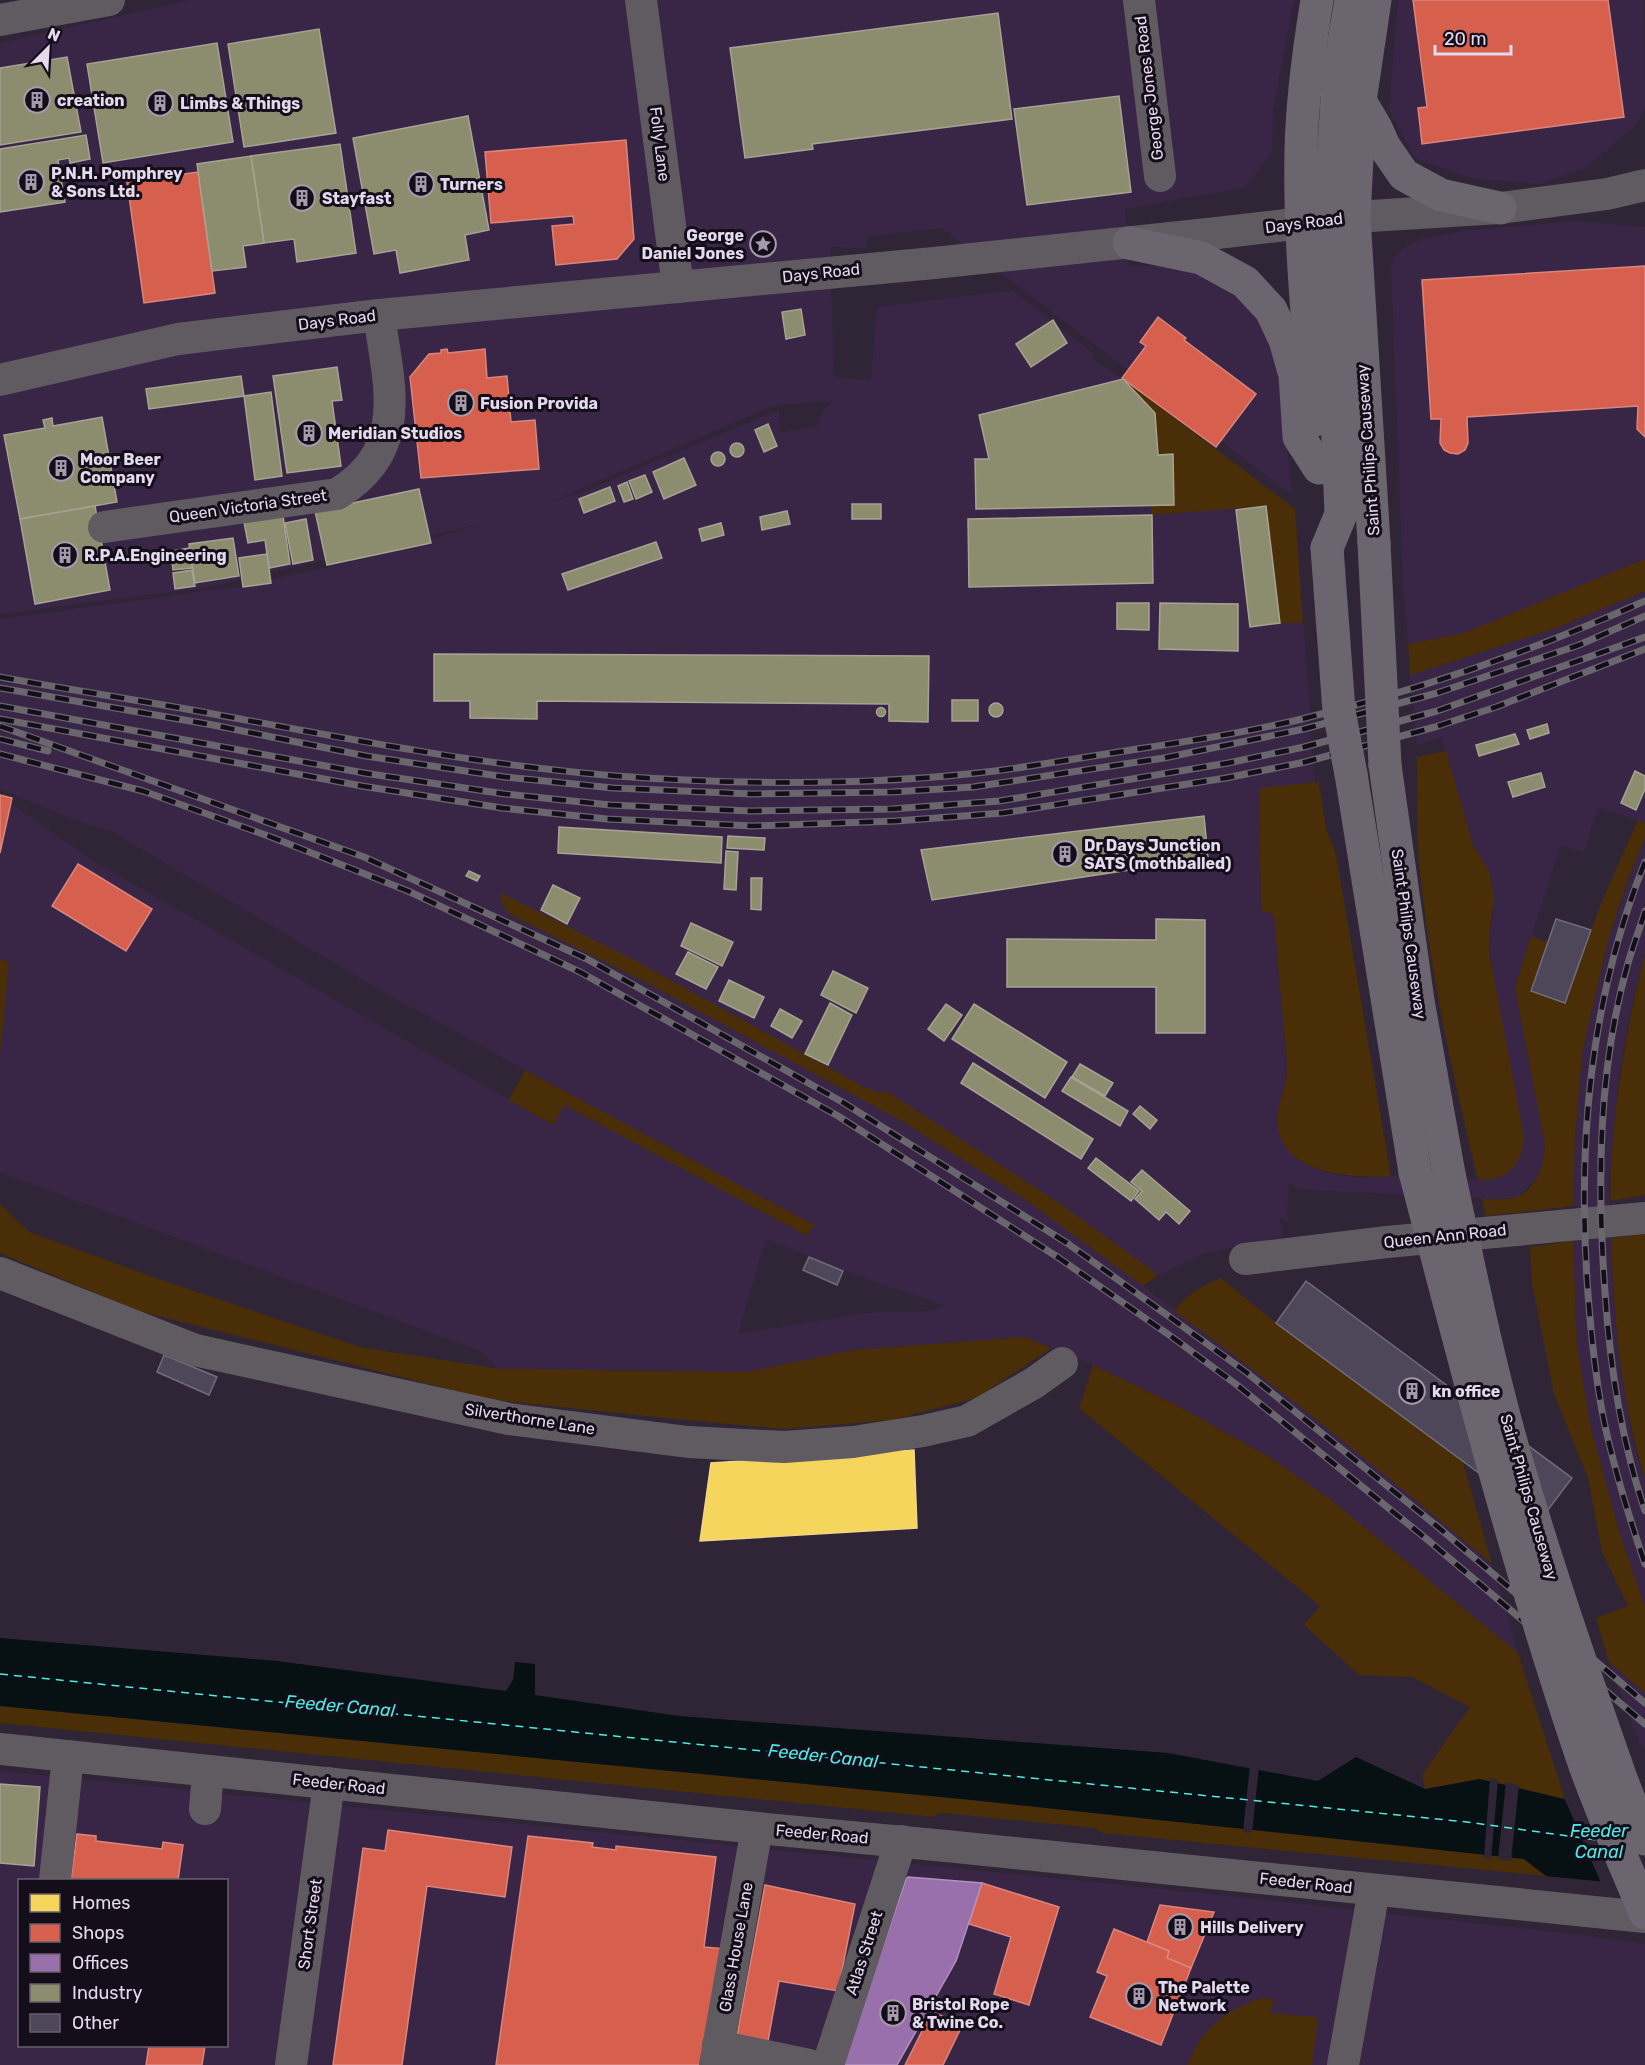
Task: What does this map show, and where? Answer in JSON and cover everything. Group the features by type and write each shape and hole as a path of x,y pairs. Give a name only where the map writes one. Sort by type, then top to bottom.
{"main road":[{"name":"Saint Philips Causeway","path":"1317,0 1309,49 1301,150 1328,219 1374,543 1385,765 1418,1002 1449,1174 1514,1450 1554,1584 1601,1722 1645,1839"},
{"name":"Saint Philips Causeway","path":"1351,0 1339,71 1328,219 1319,468 1339,711 1415,1172 1490,1459 1528,1587 1582,1759 1645,1915"},
{"name":"Saint Philips Causeway","path":"1327,548 1341,514 1328,219 1360,101 1375,0"},
{"path":"1360,101 1384,146 1404,176 1441,195 1500,208"},
{"path":"1129,243 1201,258 1245,282 1271,310 1286,340 1295,375 1299,437 1319,468"}],"street":[{"path":"0,20 109,0"},
{"name":"Folly Lane","path":"641,0 678,287"},
{"name":"George Jones Road","path":"1139,0 1160,176"},
{"name":"Days Road","path":"0,380 178,339 379,315 1129,243 1328,219 1500,208 1607,194 1645,185"},
{"name":"Queen Victoria Street","path":"104,527 337,494 356,482 377,459 386,435 390,395 379,315"},
{"name":"Queen Ann Road","path":"1245,1259 1387,1242 1645,1218"},
{"name":"Silverthorne Lane","path":"0,1273 195,1350 510,1419 688,1442 784,1447 853,1442 923,1431 967,1421 1034,1383 1062,1363"},
{"name":"Feeder Road","path":"0,1749 757,1828 1645,1915"},
{"path":"55,1879 68,1756"},
{"path":"205,1809 208,1771"},
{"name":"Short Street","path":"291,2065 329,1783"},
{"name":"Glass House Lane","path":"717,2055 757,1828"},
{"name":"Atlas Street","path":"828,2065 901,1841"},
{"path":"1344,2065 1374,1890"},
{"path":"717,2055 809,2065"}],"shaded area":[{"path":"191,0 1294,0 1273,111 1272,152 1246,187 1125,209 1129,265 1184,266 1222,280 1261,324 1279,370 1292,495 942,228 866,237 867,248 830,247 834,377 871,380 877,307 1012,290 1093,353 1092,359 1123,379 1295,509 1315,782 1259,789 1261,910 1274,914 1287,1070 1278,1115 1300,1161 1322,1171 1367,1178 1391,1176 1488,1180 1494,979 1489,938 1493,914 1490,873 1473,845 1441,737 1417,745 1410,675 1559,627 1645,591 1645,823 1598,807 1584,852 1561,845 1515,988 1545,1145 1536,1180 1517,1197 1499,1199 1309,1190 1300,1189 1289,1183 1287,1212 1289,1222 1280,1218 1283,1235 1280,1238 1202,1254 1157,1276 1143,1286 1337,1434 1492,1564 1518,1653 1330,1499 1271,1458 1176,1405 1093,1365 1025,1337 853,1350 748,1372 500,1369 480,1351 0,1172 0,796 95,862 553,1125 564,1105 807,1236 684,1157 380,990 113,832 75,820 0,789 0,619 242,586 373,557 480,524 209,587 0,614 0,43","holes":["833,401 822,412 817,427 780,432 779,410 580,493 548,503 775,405","766,1239 872,1281 946,1306 929,1311 865,1313 738,1334"]},
{"path":"1398,0 1644,0 1645,107 1633,128 1585,168 1540,184 1474,179 1414,158 1389,109"},
{"path":"1575,221 1645,227 1645,559 1464,633 1408,644 1403,583 1391,265 1403,249 1422,239 1462,231"},
{"path":"1123,379 1295,509 1303,623 1280,623 1266,506 1152,515 1152,505 1174,504 1173,455 1158,455"},
{"path":"1645,559 1645,591 1559,627 1410,675 1408,644 1464,633"},
{"path":"1446,751 1473,845 1490,873 1494,897 1489,938 1490,957 1524,1137 1520,1156 1512,1169 1498,1178 1489,1180 1479,1180 1477,1176 1442,1020 1423,902 1417,823 1417,757"},
{"path":"1319,782 1326,828 1336,854 1391,1176 1355,1176 1317,1169 1301,1161 1288,1150 1280,1135 1278,1115 1287,1070 1287,1058 1274,915 1261,910 1259,788"},
{"path":"1638,820 1645,823 1645,838 1630,873 1608,940 1582,1054 1575,1137 1573,1206 1486,1216 1482,1199 1508,1199 1523,1194 1538,1176 1544,1152 1545,1145 1515,988 1531,936 1548,942 1531,991 1565,1003 1602,901"},
{"path":"1645,838 1645,954 1633,999 1619,1074 1609,1180 1613,1288 1620,1363 1634,1445 1645,1479 1645,1607 1619,1531 1590,1424 1577,1346 1573,1241 1577,1240 1577,1206 1573,1206 1575,1137 1582,1054 1608,940 1630,873"},
{"path":"501,893 632,959 862,1086 878,1092 888,1092 1056,1201 1152,1270 1157,1276 1143,1286 1026,1200 907,1124 651,985 511,915 502,903"},
{"path":"1645,954 1645,1195 1611,1201 1611,1164 1619,1083 1630,1018"},
{"path":"0,959 9,963 0,1055"},
{"path":"525,1070 814,1225 807,1236 564,1105 553,1125 509,1100"},
{"path":"0,1204 29,1232 360,1347 500,1369 748,1372 853,1350 1025,1337 1052,1348 976,1398 892,1420 784,1429 493,1400 138,1311 0,1253"},
{"path":"1645,1234 1645,1479 1624,1390 1614,1299 1611,1238"},
{"path":"1573,1241 1577,1346 1590,1424 1619,1531 1645,1607 1645,1693 1609,1662 1596,1618 1628,1606 1602,1552 1588,1478 1554,1394 1532,1283 1530,1247"},
{"path":"1221,1278 1276,1323 1462,1459 1492,1564 1296,1403 1174,1311 1195,1291"},
{"path":"1093,1365 1176,1405 1271,1458 1330,1499 1518,1653 1565,1799 1480,1779 1425,1789 1422,1775 1470,1707 1412,1677 1359,1675 1304,1625 1320,1606 1079,1408"},
{"path":"1609,1662 1645,1693 1645,1748 1640,1744"},
{"path":"0,1706 972,1800 1524,1859 1546,1876 1103,1833 1095,1828 953,1814 938,1813 935,1817 0,1723"},
{"path":"0,1771 1219,1895 1574,1934 1645,1944 1645,2065 0,2065"},
{"path":"1261,1998 1274,1999 1270,2013 1318,2017 1312,2065 1188,2065 1207,2031 1225,2015"}],"water":[{"name":"Feeder Canal","path":"0,1638 277,1661 506,1691 513,1680 515,1662 535,1664 535,1695 679,1716 1168,1753 1318,1781 1356,1757 1425,1789 1480,1779 1564,1799 1645,1805 1645,1886 1546,1876 1524,1859 972,1800 0,1706"}],"pier":[{"path":"1250,1765 1259,1767 1252,1833 1243,1832"},
{"path":"1490,1778 1498,1780 1491,1859 1484,1858"},
{"path":"1506,1782 1519,1785 1511,1861 1498,1859"},
{"path":"1563,1795 1645,1802 1645,1889 1602,1885"}],"building: Homes":[{"path":"914,1450 917,1528 700,1541 711,1463"}],"building: Shops":[{"path":"1413,0 1608,0 1624,117 1422,144 1418,108 1427,107"},
{"path":"626,140 634,239 617,259 556,265 552,226 574,224 573,216 491,223 485,152"},
{"path":"198,172 215,293 144,303 127,182"},
{"path":"1645,266 1645,437 1637,429 1638,406 1467,417 1468,443 1465,450 1458,454 1444,450 1440,443 1441,419 1431,419 1422,280"},
{"path":"1158,317 1186,338 1184,340 1256,394 1216,447 1122,378 1146,346 1140,342"},
{"name":"Fusion Provida","path":"447,349 448,353 485,349 487,378 507,376 511,422 535,420 539,469 421,478 410,377 429,354 441,353 441,350"},
{"path":"0,795 12,798 0,853"},
{"path":"78,864 152,909 126,951 52,906"},
{"path":"388,1830 512,1847 505,1897 427,1886 402,2065 333,2065 363,1848 385,1851"},
{"path":"77,1834 96,1836 96,1841 162,1849 163,1842 183,1845 178,1879 71,1879"},
{"path":"528,1836 593,1843 592,1847 616,1850 616,1846 716,1857 704,1947 726,1949 703,2065 496,2065"},
{"path":"982,1883 1059,1907 1029,2005 994,1994 1011,1937 969,1924"},
{"path":"765,1885 855,1904 838,1991 779,1981 768,2041 737,2036"},
{"name":"Hills Delivery","path":"1160,1905 1214,1912 1191,1968 1167,1958 1169,1951 1147,1942"},
{"name":"The Palette Network","path":"1114,1929 1169,1951 1167,1958 1191,1968 1161,2045 1090,2017 1107,1976 1097,1972"},
{"path":"932,2011 962,2026 943,2065 905,2065"},
{"path":"149,2047 205,2047 202,2065 146,2065"}],"building: Offices":[{"name":"Bristol Rope & Twine Co.","path":"908,1877 982,1883 956,1961 897,2065 842,2065 906,1879"}],"building: Industry":[{"path":"998,13 1012,119 812,144 813,149 745,158 730,48"},
{"path":"319,29 336,133 244,147 228,44"},
{"name":"Limbs & Things","path":"217,43 233,142 103,163 87,64"},
{"name":"creation","path":"67,57 81,132 0,145 0,68"},
{"path":"1119,96 1131,192 1027,205 1014,109"},
{"name":"Turners","path":"468,116 489,230 465,235 469,260 400,273 396,250 374,254 353,138"},
{"name":"P.N.H. Pomphrey & Sons Ltd.","path":"86,135 90,159 70,163 69,158 58,160 65,202 0,212 0,149"},
{"name":"Stayfast","path":"340,144 356,253 297,262 294,239 264,243 251,156"},
{"path":"251,156 264,243 243,246 246,267 212,271 197,164"},
{"path":"801,309 805,335 786,339 782,312"},
{"path":"1053,320 1067,343 1031,367 1016,344"},
{"name":"Meridian Studios","path":"337,367 342,400 332,401 341,466 287,473 273,376"},
{"path":"241,376 244,396 149,409 146,389"},
{"path":"1123,379 1155,413 1158,455 1173,454 1174,505 976,509 975,459 989,459 979,415"},
{"path":"271,392 282,476 255,480 244,396"},
{"name":"Moor Beer Company","path":"102,417 117,502 20,519 4,435 45,428 43,420 52,418 53,426"},
{"path":"768,424 777,446 764,452 755,430"},
{"path":"737,443 742,445 744,450 742,455 737,457 732,455 730,450 732,445"},
{"path":"718,452 723,454 725,459 723,464 718,466 713,464 711,459 713,454"},
{"path":"684,458 696,485 664,499 653,472"},
{"path":"645,475 652,492 636,499 629,481"},
{"path":"627,482 633,499 624,502 618,486"},
{"path":"610,487 615,501 584,513 579,499"},
{"path":"419,489 431,543 327,565 315,511"},
{"path":"852,504 881,504 881,519 852,519"},
{"name":"R.P.A.Engineering","path":"95,506 110,590 35,604 20,519"},
{"path":"1266,506 1280,623 1250,627 1236,510"},
{"path":"787,511 790,524 762,530 760,517"},
{"path":"1152,515 1153,583 969,587 968,519"},
{"path":"283,516 290,564 269,568 265,540 248,543 244,522"},
{"path":"306,519 313,560 293,564 285,523"},
{"path":"721,523 724,535 702,541 699,529"},
{"path":"233,538 239,576 195,583 189,544"},
{"path":"656,542 662,558 568,590 562,574"},
{"path":"189,548 192,568 173,570 171,551"},
{"path":"267,554 271,583 243,587 239,558"},
{"path":"192,570 195,586 175,589 173,573"},
{"path":"1117,603 1149,603 1149,630 1117,629"},
{"path":"1160,603 1238,604 1238,651 1159,649"},
{"path":"434,654 929,656 928,722 889,721 889,704 537,701 537,719 470,718 470,701 434,701"},
{"path":"952,700 978,700 978,721 952,721"},
{"path":"996,703 1001,705 1003,710 1001,715 996,717 991,715 989,710 991,705"},
{"path":"881,707 886,712 881,717 876,712"},
{"path":"1547,724 1549,733 1530,739 1527,730"},
{"path":"1515,734 1519,744 1479,756 1476,745"},
{"path":"1635,771 1645,776 1645,789 1636,810 1621,803"},
{"path":"1541,773 1545,787 1513,797 1508,782"},
{"name":"Dr Days Junction SATS (mothballed)","path":"1204,816 1208,858 932,900 921,850"},
{"path":"559,827 722,837 721,863 558,853"},
{"path":"728,836 765,838 764,850 727,848"},
{"path":"726,851 738,852 736,890 724,889"},
{"path":"469,871 480,876 477,881 466,876"},
{"path":"751,878 762,878 761,910 751,909"},
{"path":"553,885 580,898 567,924 541,910"},
{"path":"1156,919 1205,920 1205,1033 1156,1033 1156,987 1007,987 1007,939 1156,940"},
{"path":"691,923 733,942 722,966 681,946"},
{"path":"688,952 718,967 706,989 676,974"},
{"path":"833,971 868,988 856,1013 821,995"},
{"path":"729,980 764,997 754,1018 719,1001"},
{"path":"830,1003 852,1015 828,1065 805,1054"},
{"path":"946,1004 962,1015 944,1041 928,1029"},
{"path":"974,1004 1067,1062 1045,1098 952,1039"},
{"path":"780,1009 802,1021 792,1038 771,1026"},
{"path":"973,1063 1093,1139 1081,1159 961,1083"},
{"path":"1080,1064 1113,1083 1105,1096 1072,1077"},
{"path":"1071,1077 1128,1111 1120,1126 1062,1091"},
{"path":"1140,1106 1157,1120 1150,1129 1133,1114"},
{"path":"1096,1158 1139,1191 1131,1201 1088,1168"},
{"path":"1142,1170 1190,1211 1179,1224 1166,1212 1159,1220 1135,1199 1142,1191 1131,1182"},
{"path":"0,1784 40,1787 34,1866 0,1863"}],"building: Other":[{"path":"1556,919 1591,930 1565,1003 1531,991"},
{"path":"809,1257 843,1271 837,1285 803,1270"},
{"name":"kn office","path":"1306,1281 1572,1478 1541,1519 1276,1323"},
{"path":"164,1355 217,1377 209,1395 157,1372"}],"ferry route":[{"path":"0,1674 1467,1822 1597,1840"}],"railway":[{"path":"0,677 411,750 513,765 663,779 853,782 948,776 1024,767 1207,738 1302,719 1433,682 1562,636 1645,601"},
{"path":"0,688 213,725 366,756 505,777 613,788 752,794 892,792 973,787 1164,758 1304,729 1437,693 1579,645 1645,616"},
{"path":"0,706 364,773 505,794 610,805 751,811 892,809 999,801 1228,763 1304,747 1437,711 1645,637"},
{"path":"0,719 362,786 502,808 607,819 753,826 896,821 1003,813 1226,778 1305,762 1435,727 1496,707 1645,649"},
{"path":"0,726 364,857 587,959 844,1103 1067,1243 1246,1372 1438,1527 1645,1703"},
{"path":"0,739 48,751"},
{"path":"0,754 143,791 271,837 408,891 580,972 838,1116 1059,1258 1237,1385 1429,1541 1645,1724"},
{"path":"1645,862 1626,914 1599,1021 1586,1129 1584,1184 1588,1294 1600,1396 1616,1469 1645,1564"},
{"path":"1645,911 1618,1003 1605,1085 1601,1168 1602,1251 1614,1376 1629,1457 1645,1511"}],"place":[{"name":"creation","path":"37,100"},
{"name":"Limbs & Things","path":"160,103"},
{"name":"P.N.H. Pomphrey & Sons Ltd.","path":"31,182"},
{"name":"Turners","path":"421,184"},
{"name":"Stayfast","path":"302,198"},
{"name":"George Daniel Jones","path":"763,244"},
{"name":"Fusion Provida","path":"461,403"},
{"name":"Meridian Studios","path":"309,433"},
{"name":"Moor Beer Company","path":"61,468"},
{"name":"R.P.A.Engineering","path":"65,555"},
{"name":"Dr Days Junction SATS (mothballed)","path":"1065,854"},
{"name":"kn office","path":"1412,1391"},
{"name":"Hills Delivery","path":"1180,1927"},
{"name":"The Palette Network","path":"1139,1996"},
{"name":"Bristol Rope & Twine Co.","path":"893,2013"}]}
